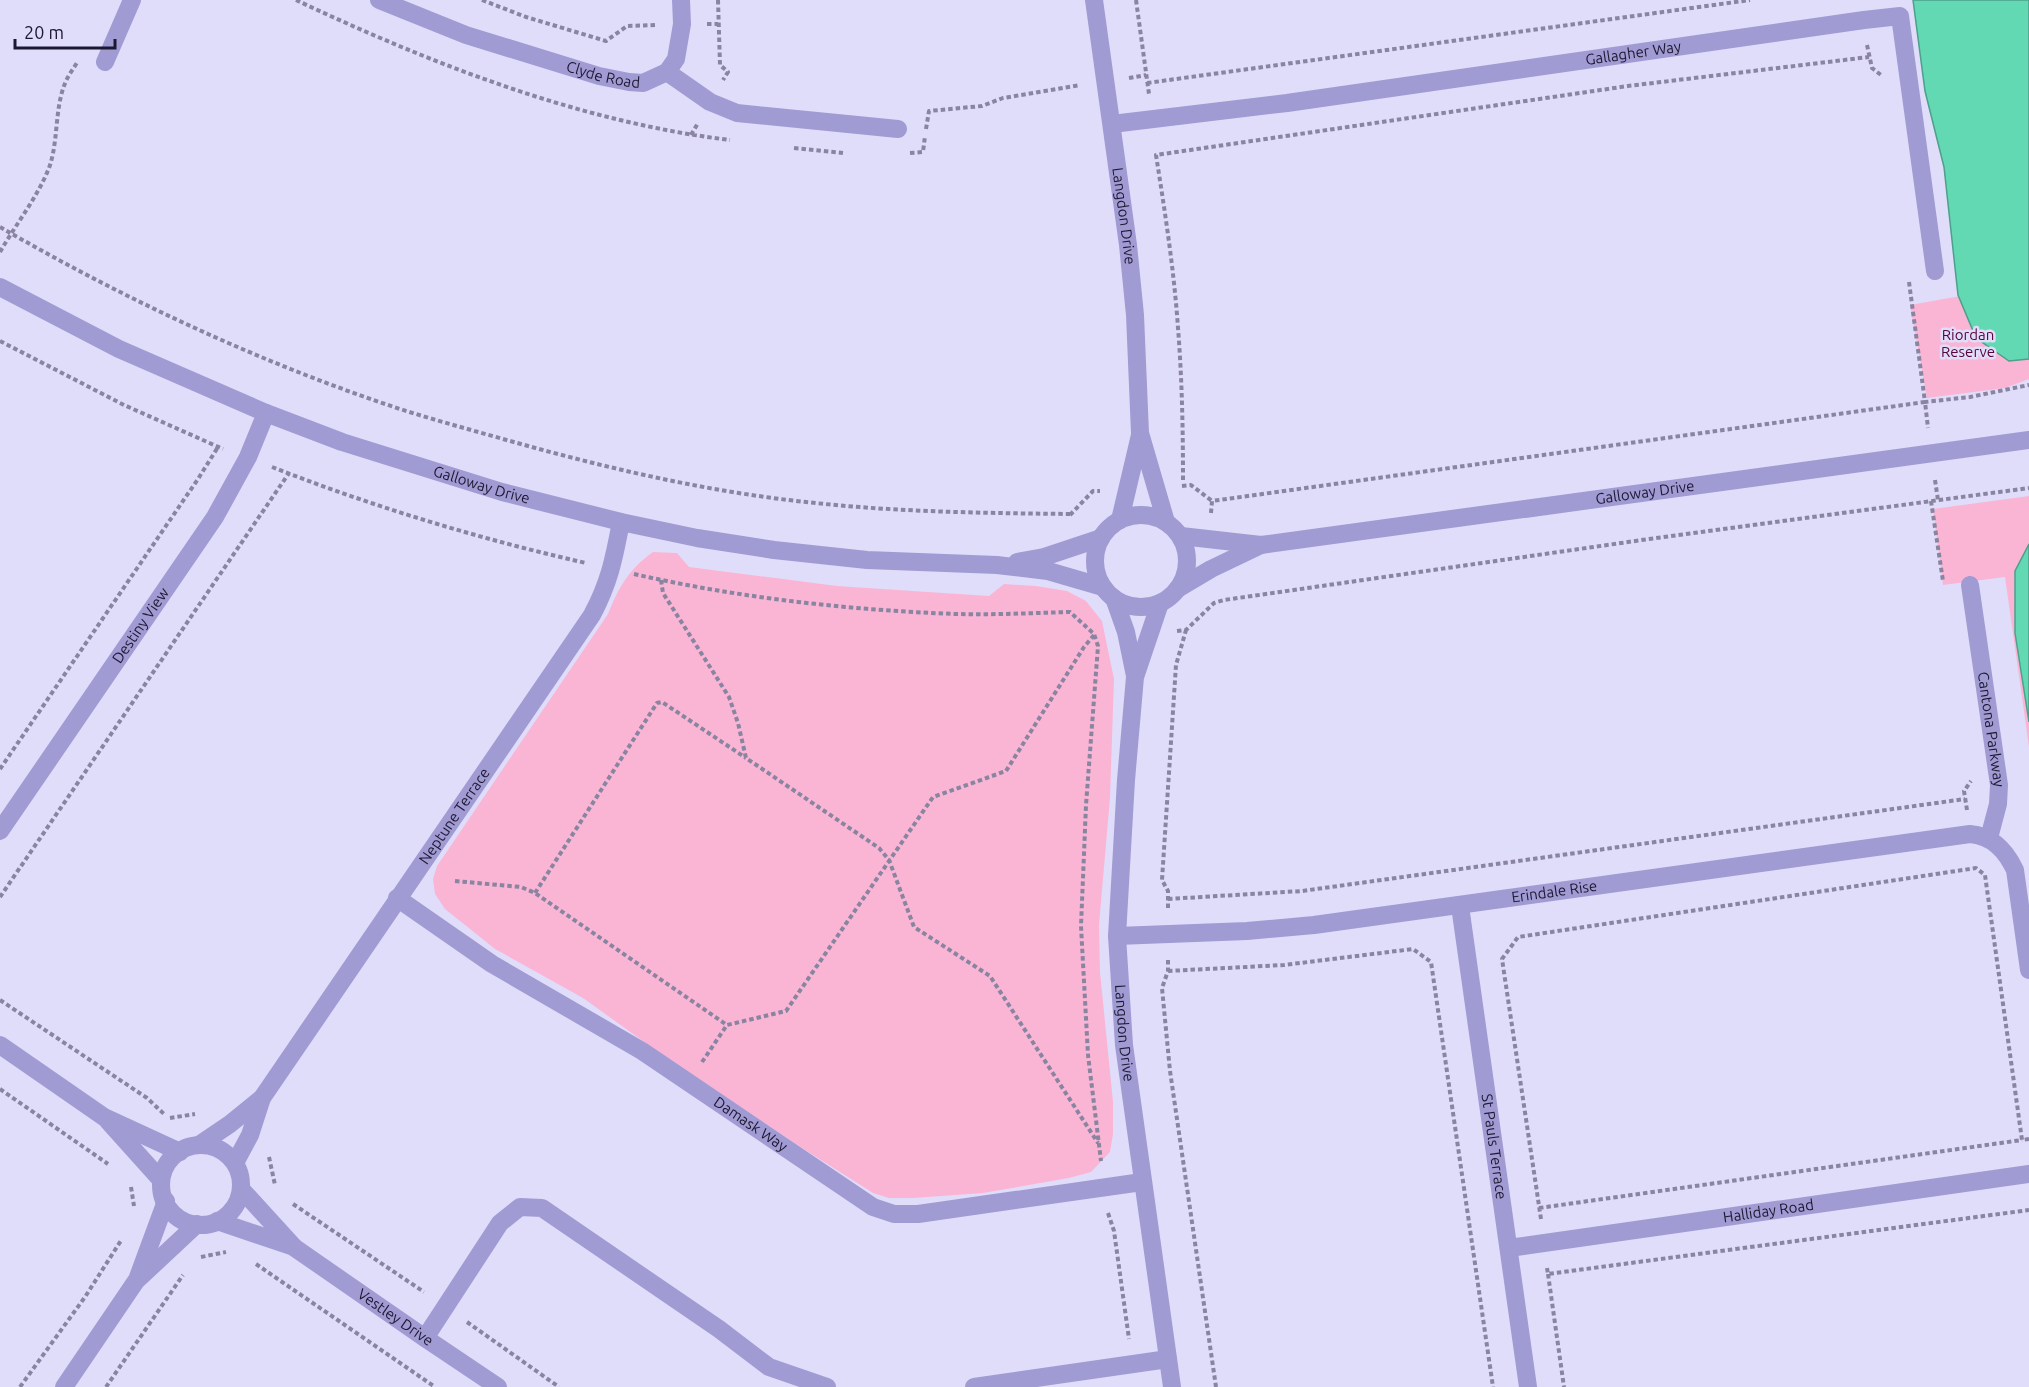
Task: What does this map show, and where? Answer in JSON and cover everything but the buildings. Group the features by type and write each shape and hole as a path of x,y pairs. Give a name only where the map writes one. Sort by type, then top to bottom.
{"street":[{"path":"105,63 132,0"},
{"name":"Clyde Road","path":"379,0 466,34 599,76 643,83 667,72"},
{"path":"681,0 682,24 676,59 667,72 710,102 736,113 898,129"},
{"name":"Langdon Drive","path":"1095,0 1128,245 1134,303 1140,433 1166,522"},
{"name":"Gallagher Way","path":"1112,124 1287,103 1900,16 1935,271"},
{"name":"Galloway Drive","path":"0,287 119,349 266,413 342,442 502,492 621,522 697,538 774,550 867,560 997,565 1048,571 1109,592"},
{"name":"Destiny View","path":"0,831 215,517 248,457 266,413"},
{"name":"Langdon Drive","path":"1120,519 1140,433"},
{"name":"Galloway Drive","path":"1180,536 1261,545 2029,440"},
{"path":"1136,515 1151,516 1166,522 1180,536 1186,549 1185,576 1171,597 1160,603 1144,607 1128,605 1109,592 1098,575 1095,562 1096,550 1101,538 1120,519 1136,515"},
{"name":"Neptune Terrace","path":"235,1163 250,1136 262,1098 592,615 612,569 621,522"},
{"name":"Galloway Drive","path":"997,565 1044,557 1101,538"},
{"name":"Galloway Drive","path":"1179,588 1211,569 1261,545"},
{"name":"Cantona Parkway","path":"1970,585 1999,785 1998,804 1989,838"},
{"name":"Langdon Drive","path":"1109,592 1126,633 1135,677"},
{"name":"Langdon Drive","path":"1160,603 1135,677 1122,833 1117,936 1124,1045 1172,1387"},
{"name":"Erindale Rise","path":"1117,936 1314,925 1949,836 1970,834 1989,838"},
{"path":"1989,838 2003,850 2015,870 2029,970"},
{"name":"Damask Way","path":"397,898 492,964 594,1021 642,1051 852,1195 873,1207 894,1214 918,1214 1142,1182"},
{"name":"St Pauls Terrace","path":"1460,906 1528,1387"},
{"path":"0,1045 105,1117 180,1152"},
{"name":"Neptune Terrace","path":"199,1145 262,1098"},
{"path":"105,1117 161,1180"},
{"path":"199,1145 213,1147 225,1153 235,1163 240,1176 241,1189 237,1203 228,1214 204,1225 190,1223 177,1217 168,1207 162,1194 161,1180 165,1167 180,1152 185,1148 199,1145"},
{"name":"Halliday Road","path":"1509,1248 2029,1174"},
{"name":"Vestley Drive","path":"241,1189 296,1248 498,1387"},
{"path":"136,1281 166,1201"},
{"path":"424,1338 500,1223 520,1207 542,1208 719,1329 769,1367 827,1387"},
{"name":"Vestley Drive","path":"217,1221 296,1248"},
{"path":"64,1387 136,1281 197,1224"},
{"path":"974,1387 1168,1359"}],"path":[{"path":"482,0 606,41 627,26 718,24 718,0"},
{"path":"1136,0 1151,119"},
{"path":"1147,83 1750,0"},
{"path":"0,252 49,168 66,81 83,53"},
{"path":"1183,486 1183,422 1178,328 1169,240 1156,155 1628,86 1869,57"},
{"path":"929,111 982,106 1003,98 1146,75"},
{"path":"0,227 58,261 180,321 288,367 400,409 549,452 626,471 720,490 805,502 889,509 1070,513"},
{"path":"0,341 124,405 218,447 377,505 544,554 661,580 834,607 958,614 1070,612 1094,634 1098,646 1086,805 1081,926 1088,1055 1108,1215 1114,1231 1133,1364"},
{"path":"1209,541 1212,501 1925,402"},
{"path":"0,769 218,447"},
{"path":"0,897 289,473"},
{"path":"1215,1387 1170,1071 1162,988 1168,971 1168,891 1162,879 1168,770 1176,665 1186,630 1214,603 1224,600 1637,540 2029,488"},
{"path":"1211,569 1214,603"},
{"path":"661,580 663,594 729,697 746,758"},
{"path":"1150,633 1186,630"},
{"path":"1094,634 1126,633"},
{"path":"688,1083 727,1025 786,1011 933,797 1006,771 1094,634"},
{"path":"535,893 657,703 662,702 879,848 889,860 914,927 990,976 1100,1147"},
{"path":"1168,898 1302,891 1965,800"},
{"path":"1564,1387 1502,959 1518,936 1976,868 1984,876 2022,1140"},
{"path":"455,881 520,887 535,893 727,1025"},
{"path":"1168,971 1284,965 1413,949 1431,962 1493,1387"},
{"path":"0,1089 110,1165"},
{"path":"1539,1208 2029,1139"},
{"path":"129,1178 135,1207"},
{"path":"286,1199 560,1387"},
{"path":"1548,1274 2029,1210"},
{"path":"20,1387 85,1297 124,1237"},
{"path":"255,1263 435,1387"},
{"path":"106,1387 189,1267"}],"green space":[{"path":"2029,0 2029,379 2005,388 1927,398 1910,305 1972,294"},
{"path":"2029,496 2029,747 2005,577 1943,585 1933,509"},
{"path":"653,552 677,553 689,567 837,586 989,596 1004,584 1036,586 1067,591 1086,601 1102,621 1114,679 1110,798 1099,925 1100,972 1113,1102 1113,1134 1110,1152 1091,1172 983,1193 889,1198 873,1193 647,1044 583,998 495,949 445,909 435,894 433,879 437,866 608,614 625,580 637,565"}],"shaded area":[{"name":"Riordan Reserve","path":"1913,0 2029,0 2029,359 2009,361 1976,338 1958,295 1944,167 1925,91"},
{"path":"2029,544 2029,722 2015,633 2015,571"}]}
